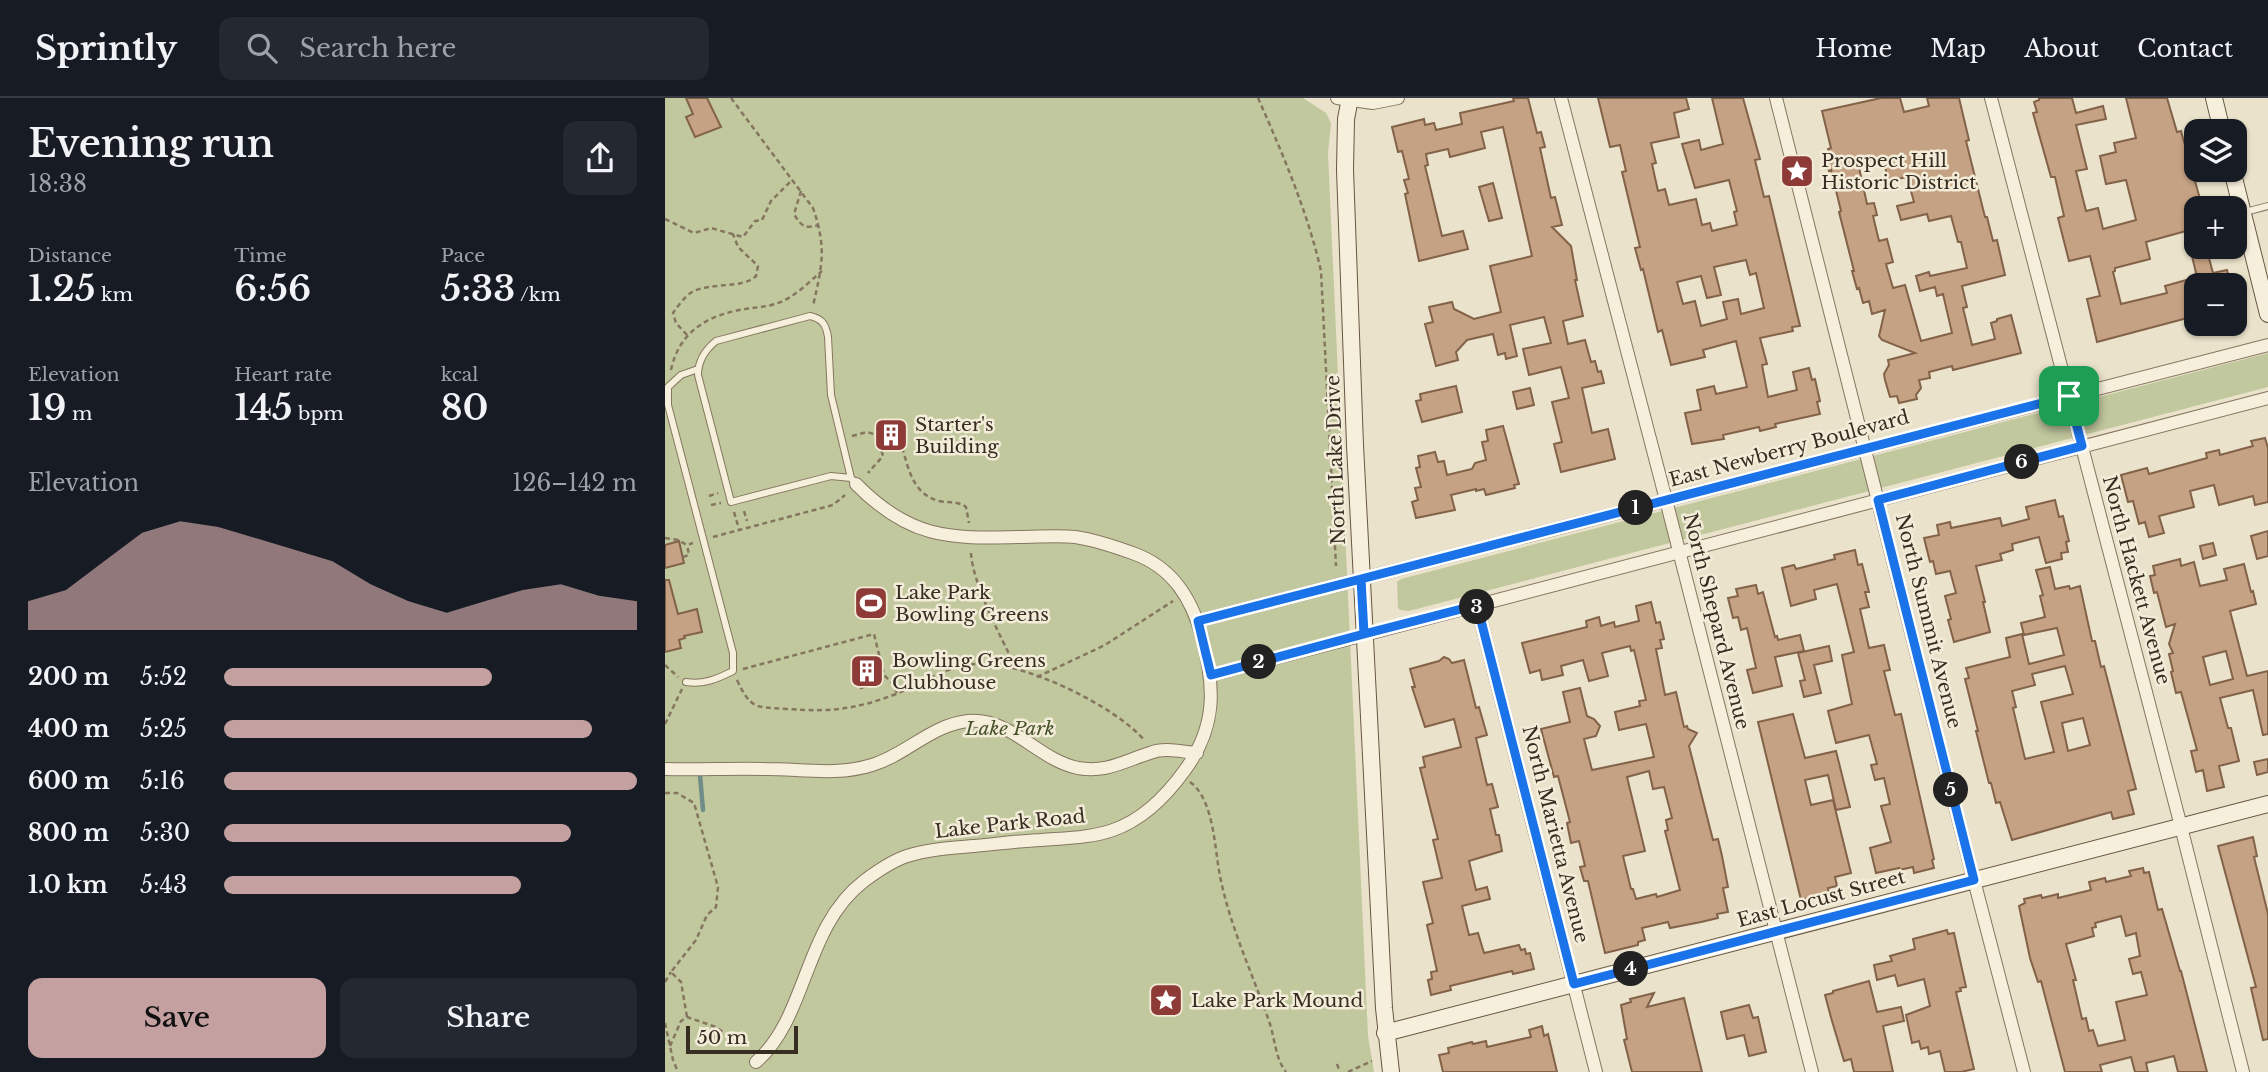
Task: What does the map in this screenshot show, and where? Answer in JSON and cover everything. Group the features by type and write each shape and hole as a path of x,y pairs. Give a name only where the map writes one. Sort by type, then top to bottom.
{"main road":[{"path":"2214,98 2219,119"},
{"name":"North Lake Drive","path":"1345,99 1345,170 1361,579 1385,1033 1391,1072"},
{"path":"2247,229 2268,314"},
{"name":"East Locust Street","path":"1385,1033 2268,804"}],"street":[{"path":"1345,99 1373,103 1398,98"},
{"name":"North Shepard Avenue","path":"1561,98 1812,1072"},
{"name":"North Summit Avenue","path":"1776,98 2024,1072"},
{"name":"North Hackett Avenue","path":"1991,98 2182,827 2242,1072"},
{"name":"East Newberry Boulevard","path":"1198,621 2268,345"},
{"path":"1211,675 2268,398"},
{"name":"Lake Park Road","path":"756,1062 768,1052 782,1031 817,943 831,920 861,883 905,856 936,849 1080,837 1114,830 1142,814 1168,792 1197,753 1206,730 1211,702 1211,675 1198,621 1186,595 1162,568 1143,557 1104,543 1075,537 970,538 936,533 898,518 870,499 853,481"},
{"name":"North Marietta Avenue","path":"1477,605 1596,1072"},
{"path":"665,769 856,769 894,755 935,730 952,724 982,720 1009,730 1058,761 1088,769 1128,763 1151,752 1165,750 1197,753"}],"lane":[{"path":"2247,212 2268,206"},
{"path":"810,316 822,320 827,328 831,395 853,481 831,476 731,502 698,369 702,355 716,341 810,316"},
{"path":"686,682 708,682 733,671 733,653 669,405 668,387 681,375 698,369"}],"path":[{"path":"731,98 813,208 819,225 822,271 810,316"},
{"path":"1258,98 1284,160 1321,271 1336,566"},
{"path":"665,219 694,233 711,228 743,237 755,221 762,220 771,201 793,180"},
{"path":"801,191 794,214 804,227 819,225"},
{"path":"687,335 676,323 673,313 689,293 746,282 756,276 758,266 738,247 733,234"},
{"path":"668,387 676,350 700,324 716,316 783,301 822,271"},
{"path":"842,439 867,432 877,435 883,456 868,473"},
{"path":"881,449 901,443 909,472 918,489 938,500 967,507 969,524"},
{"path":"665,538 687,545 833,505 845,495"},
{"path":"738,524 740,531"},
{"path":"683,557 689,555 687,545"},
{"path":"971,553 992,619 1016,668"},
{"path":"1037,677 1105,645 1173,601"},
{"path":"897,693 884,676 874,634 733,671 744,696 754,704 764,708 830,711 853,708 897,693 942,673 974,664 995,664 1016,668 1100,705 1133,728 1147,744"},
{"path":"665,665 686,682"},
{"path":"665,724 677,699"},
{"path":"1195,785 1211,818 1217,859 1232,919 1269,1021 1279,1064 1278,1072"},
{"path":"665,793 677,793 694,803 718,887 716,907 708,915 696,940 665,982"},
{"path":"671,972 681,982 687,1017"},
{"path":"670,1046 681,1021 687,1017"},
{"path":"687,1017 716,1027 738,1043"},
{"path":"665,1023 678,1072"},
{"path":"1348,1072 1372,1061"},
{"path":"1279,1064 1286,1072"},
{"path":"1337,1064 1341,1072"}],"green space":[{"name":"Lake Park","path":"665,98 1303,98 1326,113 1331,123 1328,153 1331,221 1368,1036 1374,1072 665,1072"},
{"path":"2268,353 2268,387 1409,611 1398,608 1397,582 1401,579"}],"building":[{"path":"686,98 707,98 721,127 695,137 686,117 693,114"},
{"path":"1513,98 1528,98 1537,133 1541,132 1545,147 1540,148 1551,198 1555,197 1562,225 1552,227 1571,246 1583,316 1563,321 1568,344 1585,340 1591,362 1595,361 1598,372 1601,371 1604,383 1582,388 1592,433 1608,429 1615,459 1561,472 1554,444 1562,442 1552,402 1569,398 1561,367 1529,375 1523,349 1551,343 1544,317 1510,325 1517,356 1506,359 1505,353 1498,355 1493,334 1467,340 1456,352 1458,360 1436,366 1425,324 1433,322 1429,307 1452,302 1454,309 1474,319 1501,312 1490,266 1532,256 1503,127 1481,132 1485,148 1450,157 1448,149 1426,154 1428,165 1425,166 1442,236 1463,231 1468,249 1419,261 1405,194 1408,193 1404,180 1409,179 1392,127 1424,119 1425,125 1434,123 1436,130 1462,124 1460,113 1514,101"},
{"path":"1598,98 1686,98 1689,109 1674,113 1679,137 1651,143 1658,191 1665,189 1669,205 1696,199 1702,225 1710,223 1712,231 1737,225 1734,212 1737,211 1729,180 1695,188 1682,144 1699,140 1701,150 1723,144 1712,98 1743,98 1760,159 1755,160 1764,197 1769,196 1800,326 1792,327 1793,331 1760,338 1767,364 1762,365 1768,397 1797,390 1793,372 1809,368 1812,380 1815,379 1820,414 1775,424 1776,427 1760,431 1759,427 1723,435 1724,439 1692,444 1685,413 1701,410 1697,390 1714,386 1716,394 1747,387 1736,341 1703,350 1705,357 1671,365 1662,330 1658,332 1643,269 1641,270 1635,248 1640,247 1622,172 1626,171 1620,145 1610,147","holes":["1746,260 1750,275 1756,273 1764,308 1741,314 1738,299 1723,302 1727,319 1701,326 1695,301 1683,304 1677,282 1701,276 1707,298 1721,295 1714,267"]},
{"path":"1881,98 1900,98 1904,112 1929,106 1927,98 1959,98 1969,140 1966,141 1985,217 1993,241 1997,240 2005,275 1962,286 1967,307 1963,308 1972,345 1995,339 1991,323 2011,315 2021,353 1953,370 1952,366 1929,372 1930,378 1919,380 1921,388 1916,395 1917,399 1899,403 1897,396 1890,397 1884,374 1889,365 1888,360 1915,353 1882,340 1879,336 1885,310 1872,314 1869,301 1863,303 1859,288 1857,289 1839,212 1841,211 1825,155 1830,154 1828,149 1831,148 1822,111","holes":["1883,157 1888,181 1907,177 1914,202 1897,206 1901,220 1927,214 1929,221 1951,216 1967,268 1930,276 1929,272 1916,276 1920,291 1935,287 1937,296 1943,294 1952,333 1921,341 1905,285 1893,288 1886,264 1893,262 1887,239 1879,241 1873,216 1877,215 1874,203 1867,204 1858,163"]},
{"path":"2039,98 2072,98 2076,113 2103,106 2106,119 2076,125 2087,169 2076,171 2086,211 2098,208 2103,229 2136,220 2126,180 2106,184 2100,156 2116,152 2114,143 2136,138 2126,98 2167,98 2177,132 2181,131 2184,142 2184,182 2195,182 2199,196 2184,196 2184,232 2146,242 2150,259 2115,268 2113,272 2121,304 2167,293 2165,286 2184,281 2184,319 2097,342 2087,299 2100,296 2090,256 2069,261 2058,218 2064,216 2055,177 2051,177 2033,113 2037,112 2034,102"},
{"path":"1493,183 1502,218 1489,221 1479,187"},
{"path":"2193,259 2209,259 2213,273 2196,273"},
{"path":"1456,386 1462,412 1422,422 1416,401 1421,400 1420,394"},
{"path":"1530,388 1534,405 1517,409 1513,392"},
{"path":"1503,426 1519,484 1514,485 1515,488 1486,495 1484,489 1476,489 1451,495 1455,510 1416,518 1412,502 1418,500 1415,488 1421,487 1416,468 1420,467 1418,456 1435,452 1438,462 1444,461 1447,475 1472,469 1475,463 1486,460 1482,442 1488,441 1486,430"},
{"path":"2265,438 2268,448 2268,502 2255,505 2253,496 2219,505 2214,485 2190,491 2194,507 2159,516 2164,533 2149,537 2145,522 2139,524 2133,501 2128,502 2121,475 2147,468 2149,474 2207,458 2206,453 2219,450 2220,455 2253,446 2251,441"},
{"path":"2055,500 2059,517 2063,516 2069,541 2066,542 2068,552 2061,553 2062,559 2046,563 2039,537 2012,544 2013,550 2000,554 2002,560 1976,566 1990,632 1954,642 1945,596 1956,593 1950,571 1936,574 1924,538 1939,535 1937,525 1950,522 1951,528 2000,518 2002,526 2029,519 2026,507"},
{"path":"2268,531 2268,556 2257,559 2251,536"},
{"path":"679,541 684,563 665,568 665,545"},
{"path":"2213,543 2216,555 2203,559 2200,546"},
{"path":"1855,550 1858,565 1862,564 1869,592 1865,592 1869,607 1860,609 1869,648 1884,645 1890,670 1884,671 1895,715 1901,714 1934,859 1934,868 1914,873 1913,867 1876,873 1870,848 1891,842 1881,806 1890,804 1884,778 1875,780 1871,765 1877,764 1869,735 1836,743 1828,711 1852,704 1842,655 1854,652 1837,584 1814,590 1816,599 1791,606 1782,568 1794,565 1796,569 1835,559 1834,555"},
{"path":"2180,559 2181,566 2194,562 2200,586 2227,580 2224,569 2244,564 2251,592 2253,591 2256,604 2230,611 2247,676 2268,671 2268,734 2263,735 2253,690 2220,698 2239,761 2219,766 2224,787 2207,791 2203,770 2196,772 2191,751 2197,750 2181,692 2176,693 2171,672 2169,654 2173,653 2169,644 2175,624 2166,627 2150,576 2155,575 2153,566","holes":["2226,651 2233,679 2210,685 2203,657"]},
{"path":"2050,567 2055,589 2080,586 2092,641 2095,641 2101,667 2104,666 2136,789 2128,791 2134,814 2113,819 2111,812 2012,840 2000,802 1996,803 1989,783 1965,679 1969,678 1966,668 2010,657 2006,638 2022,634 2029,664 2064,655 2057,628 2024,635 2021,623 2045,617 2040,596 2043,595 2036,570","holes":["2065,666 2073,694 2041,702 2054,752 2025,759 2013,708 2016,707 2012,691 2035,685 2032,674","2083,718 2090,745 2068,751 2062,723"]},
{"path":"665,580 669,580 678,614 697,609 702,632 684,636 685,638 679,640 681,648 665,652"},
{"path":"1756,585 1758,594 1763,592 1775,637 1777,636 1778,640 1800,635 1804,651 1775,657 1782,686 1753,693 1747,670 1756,668 1747,628 1741,630 1738,617 1733,618 1728,598 1738,596 1736,589"},
{"path":"1651,602 1656,623 1660,622 1664,639 1660,640 1662,648 1656,649 1665,695 1676,692 1684,727 1687,726 1697,733 1689,746 1713,840 1718,839 1722,856 1728,887 1723,888 1728,912 1717,914 1718,918 1670,928 1668,922 1642,928 1645,940 1638,942 1638,945 1605,953 1588,881 1584,881 1580,867 1585,866 1579,841 1571,843 1567,823 1570,822 1558,776 1554,777 1541,729 1570,722 1563,692 1580,688 1587,716 1600,726 1596,736 1584,739 1592,770 1654,757 1646,724 1619,730 1615,712 1640,706 1639,701 1646,700 1634,650 1631,651 1630,646 1602,653 1608,676 1589,681 1583,660 1561,666 1563,675 1542,680 1540,670 1530,673 1522,643 1587,627 1586,621 1599,617 1601,626 1614,622 1615,627 1639,621 1636,606","holes":["1649,771 1653,789 1664,787 1672,818 1666,820 1668,830 1665,831 1680,890 1657,897 1656,894 1636,899 1623,856 1645,851 1627,777"]},
{"path":"1829,646 1832,661 1814,665 1821,693 1804,697 1800,681 1805,680 1798,653"},
{"name":"Bowling Greens Clubhouse","path":"877,657 881,674 877,676 879,683 861,688 859,680 856,681 852,664"},
{"path":"1444,657 1452,663 1464,660 1476,708 1479,707 1487,735 1476,738 1487,785 1492,784 1498,807 1490,809 1502,851 1469,861 1476,890 1487,887 1490,899 1462,906 1469,935 1478,933 1484,953 1519,945 1521,950 1525,949 1526,954 1530,953 1534,969 1513,974 1512,971 1450,986 1451,990 1431,995 1428,980 1432,979 1431,972 1437,971 1427,925 1433,923 1423,882 1442,878 1433,840 1438,839 1420,768 1425,767 1423,757 1461,747 1454,719 1425,727 1412,687 1415,687 1410,669 1439,661"},
{"path":"1793,714 1805,758 1836,751 1850,807 1836,810 1828,775 1805,780 1811,805 1833,800 1851,873 1835,877 1837,886 1828,888 1829,893 1801,900 1758,722"},
{"path":"2268,759 2268,772 2257,775 2254,762"},
{"path":"2253,837 2257,856 2254,857 2268,914 2268,1039 2263,1040 2251,988 2256,987 2218,846"},
{"path":"2143,868 2144,873 2149,872 2158,910 2162,909 2181,971 2207,1072 2178,1072 2174,1056 2146,1063 2148,1072 2135,1072 2131,1057 2100,1065 2102,1072 2065,1072 2041,981 2038,982 2030,958 2019,906 2025,903 2024,899 2041,895 2042,898 2058,894 2058,898 2091,890 2089,882 2105,878 2106,882 2131,876 2129,871","holes":["2121,916 2126,936 2136,933 2140,956 2129,959 2133,974 2141,972 2147,995 2116,1002 2125,1040 2098,1046 2093,1030 2089,1031 2086,1018 2082,1019 2073,980 2076,980 2066,944 2094,936 2092,928 2096,927 2095,923"]},
{"path":"1947,930 1948,934 1954,933 1966,987 1956,992 1974,1069 1961,1072 1945,1072 1940,1051 1929,1054 1928,1047 1921,1049 1919,1041 1912,1043 1906,1015 1930,1006 1924,979 1898,986 1895,975 1877,980 1874,965 1892,961 1890,956 1915,949 1913,939"},
{"path":"1869,981 1877,1012 1901,1007 1904,1021 1883,1026 1893,1072 1854,1072 1851,1059 1844,1061 1825,995"},
{"path":"1654,993 1647,1007 1684,998 1702,1072 1632,1072 1624,1040 1627,1039 1621,1005 1631,1002 1630,999"},
{"path":"1749,1005 1753,1018 1758,1017 1766,1052 1749,1056 1744,1035 1727,1039 1721,1012"},
{"path":"1542,1026 1544,1036 1548,1034 1557,1072 1443,1072 1439,1055 1449,1053 1448,1048 1486,1041 1487,1047 1531,1037 1529,1030"}],"waterway":[{"path":"700,775 703,810"}],"place":[{"name":"Prospect Hill Historic District","path":"1797,171"},
{"name":"Starter's Building","path":"891,435"},
{"name":"Lake Park Bowling Greens","path":"871,603"},
{"name":"Bowling Greens Clubhouse","path":"867,671"},
{"name":"Lake Park Mound","path":"1166,1000"}],"route":[{"path":"2069,396 1361,579 1364,634 1211,675 1198,621 1361,579 1363,606 1364,634 1477,605 1574,984 1974,880 1878,500 2082,446 2069,396"}]}
